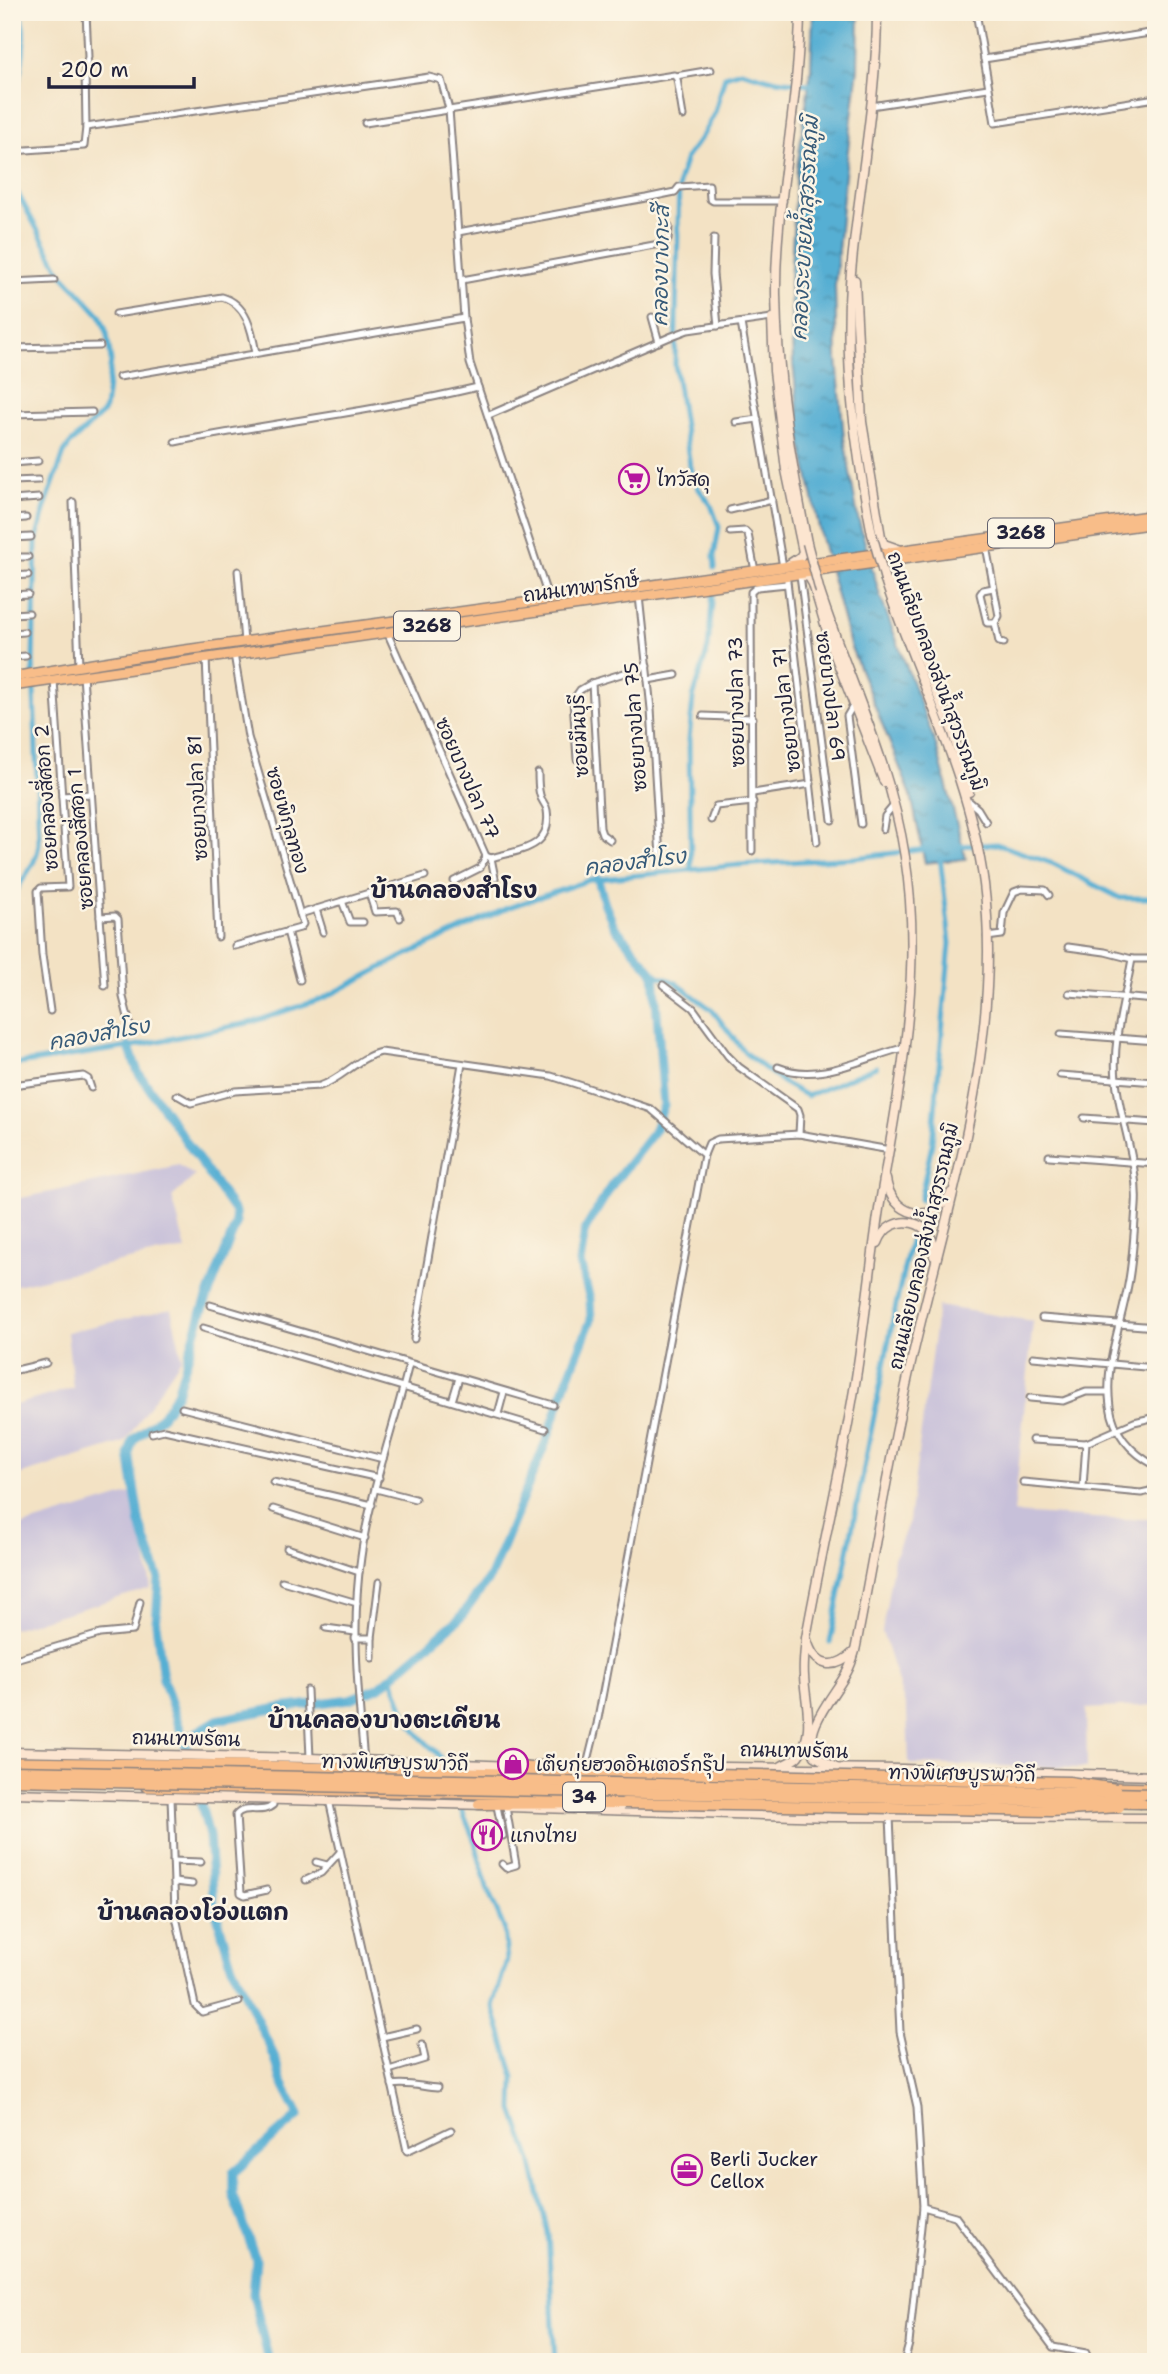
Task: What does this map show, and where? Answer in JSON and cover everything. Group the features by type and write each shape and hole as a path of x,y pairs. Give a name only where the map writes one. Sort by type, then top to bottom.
{"highway":[{"path":"509,1766 564,1771 1069,1782 1141,1798"},
{"name":"ทางพิเศษบูรพาวิถี","path":"12,1772 1141,1798 1156,1804"},
{"name":"ทางพิเศษบูรพาวิถี","path":"12,1782 1141,1798 1156,1794"},
{"path":"479,1804 624,1803 1051,1811 1101,1810 1141,1798"}],"main road":[{"name":"ถนนเลียบคลองส่งน้ำสุวรรณภูมิ","path":"781,1772 798,1755 805,1738 808,1714 804,1680 806,1638 853,1391 906,1047 912,987 909,890 896,811 882,759 834,633 810,555 795,481 781,367 776,293 796,85 800,12"},
{"name":"ถนนเลียบคลองส่งน้ำสุวรรณภูมิ","path":"836,1768 816,1756 812,1742 819,1717 849,1669 855,1651 911,1365 955,1184 979,1061 987,981 984,884 970,808 945,734 902,633 872,534 860,474 850,357 849,304 871,107 877,12"},
{"path":"853,263 861,411 881,537 884,544 902,554 890,566 888,574 953,733 966,780 970,808"},
{"path":"776,293 772,318 774,371 786,470 803,552 789,573 809,577 813,584 821,614 896,811"},
{"name":"ถนนเทพารักษ์","path":"12,677 23,680 48,678 244,642 387,632 639,596 789,573 808,567 1156,515"},
{"name":"ถนนเทพารักษ์","path":"902,554 986,547 1156,523"},
{"name":"ถนนเทพารักษ์","path":"81,671 234,654 550,600 755,571 789,573"},
{"name":"ถนนเทพารักษ์","path":"12,686 23,680"},
{"path":"885,1171 891,1197 900,1207 914,1213 923,1214 941,1206 955,1184"},
{"path":"873,1255 880,1236 890,1226 905,1222 919,1225 931,1235 935,1248 929,1289"},
{"path":"806,1638 812,1655 823,1663 836,1664 844,1661 855,1651"},
{"name":"ถนนเทพรัตน","path":"12,1752 310,1758 509,1766 587,1765 1156,1788"},
{"name":"ถนนเทพรัตน","path":"12,1762 241,1765 565,1776 781,1772 836,1768 1156,1776"},
{"path":"781,1772 781,1800"},
{"name":"34","path":"12,1782 377,1794 1156,1804"},
{"name":"34","path":"12,1793 890,1817 1156,1818"},
{"path":"1048,1804 1065,1818"}],"street":[{"path":"13,151 84,146 85,69 88,57 86,12"},
{"path":"976,12 995,123 1156,98"},
{"path":"984,59 1156,33"},
{"path":"365,123 711,70"},
{"path":"676,76 683,116"},
{"path":"86,127 429,77 438,79 443,84 449,109 464,318 470,363 550,600"},
{"path":"871,107 988,88"},
{"path":"458,232 646,198 675,192 682,186 709,185 710,199 713,201 783,201"},
{"path":"462,280 665,243 668,240 669,227"},
{"path":"714,238 713,274 718,326"},
{"path":"12,282 54,280"},
{"path":"116,314 222,297 229,299 244,315 252,330 256,354"},
{"path":"652,317 659,342"},
{"path":"119,377 464,318"},
{"path":"489,415 672,335 688,330 772,318"},
{"path":"741,323 772,499 789,573"},
{"path":"12,348 100,346"},
{"path":"175,442 478,387"},
{"path":"12,414 93,412"},
{"path":"736,422 758,419"},
{"path":"12,463 38,461"},
{"path":"12,481 38,480"},
{"path":"12,500 39,498"},
{"path":"730,510 772,499"},
{"name":"ซอยคลองสี่ศอก 1","path":"73,502 81,671 100,916 115,916 118,919 124,1002 131,1025"},
{"path":"12,519 26,517"},
{"path":"730,532 745,531 748,534 755,571"},
{"path":"12,538 31,537"},
{"path":"986,547 999,616 995,624 999,642 1004,643"},
{"path":"12,557 28,556"},
{"path":"238,571 244,642"},
{"name":"ซอยบางปลา 73","path":"752,851 752,589 789,573"},
{"name":"ซอยบางปลา 71","path":"789,573 817,842"},
{"name":"ซอยบางปลา 69","path":"789,573 832,820"},
{"path":"12,576 28,575"},
{"path":"993,588 983,590 980,594 986,623 995,624"},
{"path":"12,595 28,594"},
{"name":"ซอยบางปลา 75","path":"639,596 647,666 660,857"},
{"path":"12,614 29,613"},
{"path":"12,633 24,632"},
{"name":"ซอยบางปลา 77","path":"387,632 488,857 525,850 535,845 543,836 547,817 545,804 540,798 538,773"},
{"name":"ซอยพิกุลทอง","path":"234,654 248,737 300,914"},
{"path":"12,657 26,656"},
{"name":"ซอยบางปลา 81","path":"205,658 218,937"},
{"name":"ซอยมีนบุรี","path":"610,840 602,834 600,828 592,683 647,666"},
{"path":"648,680 676,675"},
{"name":"ซอยคลองสี่ศอก 2","path":"48,678 62,796 68,887 41,888 38,891 42,955 50,1011"},
{"path":"577,759 573,700 580,690 592,683"},
{"path":"854,704 847,716 861,824"},
{"path":"703,716 753,718"},
{"path":"753,793 811,784"},
{"path":"62,796 91,794"},
{"path":"711,820 716,806 753,802"},
{"path":"970,808 978,809 986,822"},
{"path":"883,829 885,816 896,811"},
{"path":"488,857 495,878"},
{"path":"455,890 454,881 480,868 488,857"},
{"path":"235,946 302,926 300,914 425,876"},
{"path":"986,937 1002,935 1007,904 1014,892 1046,890 1049,895"},
{"path":"369,893 376,912 397,911 400,918"},
{"path":"342,901 350,922 363,922"},
{"path":"316,909 323,932"},
{"path":"100,916 105,986"},
{"path":"287,931 300,980"},
{"path":"1068,947 1132,959 1156,959"},
{"path":"1132,959 1116,1038 1116,1079 1136,1203 1129,1282 1110,1364 1108,1392 1116,1429 1126,1444 1156,1466"},
{"path":"663,985 694,1008 739,1068 798,1109 799,1134"},
{"path":"1069,993 1156,1000"},
{"path":"1061,1034 1156,1041"},
{"path":"778,1067 809,1073 837,1068 906,1047"},
{"path":"177,1095 191,1103 235,1091 320,1086 331,1082 372,1054 381,1052 551,1076 651,1109 704,1155"},
{"path":"414,1339 462,1064"},
{"path":"1060,1075 1156,1082"},
{"path":"12,1085 83,1076 88,1079 91,1088"},
{"path":"1084,1118 1156,1123"},
{"path":"587,1765 704,1155 709,1143 718,1139 799,1134 890,1150"},
{"path":"1049,1156 1156,1164"},
{"path":"210,1305 553,1405"},
{"path":"1042,1318 1156,1327"},
{"path":"202,1328 545,1429"},
{"path":"1033,1357 1156,1368"},
{"path":"12,1371 47,1363"},
{"path":"364,1760 355,1635 359,1572 383,1459 409,1364"},
{"path":"452,1401 459,1378"},
{"path":"498,1414 505,1392"},
{"path":"1030,1398 1063,1401 1086,1392 1108,1392"},
{"path":"182,1408 383,1459"},
{"path":"1032,1440 1086,1443 1144,1418 1156,1416"},
{"path":"152,1433 164,1430 379,1478"},
{"path":"1083,1487 1086,1443"},
{"path":"273,1482 372,1505"},
{"path":"1023,1482 1141,1493 1150,1491 1156,1484"},
{"path":"376,1489 415,1499"},
{"path":"273,1510 365,1538"},
{"path":"287,1548 359,1572"},
{"path":"282,1581 356,1603"},
{"path":"372,1658 379,1582"},
{"path":"12,1660 100,1634 133,1631 140,1602"},
{"path":"326,1628 372,1638"},
{"path":"307,1690 310,1758"},
{"path":"171,1796 175,1912 195,2006 202,2012 239,2002"},
{"path":"267,1890 245,1895 241,1893 236,1815 242,1810 269,1809 273,1805 273,1799"},
{"path":"329,1800 407,2151 451,2130"},
{"path":"502,1807 503,1836"},
{"path":"502,1807 516,1866 506,1868 502,1864"},
{"path":"890,1817 900,2032 917,2107 923,2207 909,2344 904,2362"},
{"path":"306,1880 318,1875 340,1852"},
{"path":"173,1861 201,1862"},
{"path":"316,1862 327,1866"},
{"path":"174,1882 192,1884"},
{"path":"382,2037 418,2029"},
{"path":"389,2070 425,2059 422,2045"},
{"path":"392,2085 404,2082 412,2086 437,2088"},
{"path":"923,2207 955,2216 1053,2347 1086,2353 1089,2362"}],"shaded area":[{"path":"179,1165 195,1176 172,1197 186,1250 160,1253 12,1286 12,1200"},
{"path":"938,1306 1033,1321 1014,1513 1156,1519 1156,1705 1086,1709 1087,1768 909,1764 907,1711 882,1632 894,1558 909,1521"},
{"path":"171,1309 182,1357 125,1442 12,1477 12,1406 73,1388 67,1332"},
{"path":"132,1493 133,1510 151,1588 12,1629 12,1529"}],"water":[{"name":"คลองระบายน้ำสุวรรณภูมิ","path":"813,12 859,12 858,68 835,286 837,359 844,438 858,518 880,596 936,745 966,859 925,863 911,795 850,645 821,537 802,446 793,363 790,283 797,168 811,69"}],"waterway":[{"path":"12,112 24,37 20,12"},
{"name":"คลองบางกะสี","path":"715,568 714,556 719,527 711,505 698,488 690,466 675,365 679,180 686,158 703,135 715,112 725,76 741,71 769,79 815,85"},
{"path":"12,183 61,273 100,315 107,333 111,361 105,409 64,453 36,541 33,661 39,843 34,861 17,889 12,905"},
{"path":"691,870 689,740 693,698 708,648 713,591"},
{"name":"คลองสำโรง","path":"957,846 997,844 1054,864 1120,898 1156,898"},
{"name":"คลองสำโรง","path":"12,1065 129,1047 253,1022 324,998 402,957 507,908 590,880 739,865 854,858 926,849"},
{"path":"920,1200 932,1144 950,943 940,857"},
{"path":"184,1737 217,1720 273,1709 350,1699 380,1687 461,1617 490,1577 548,1437 591,1320 590,1299 580,1263 585,1230 612,1185 654,1132 664,1105 654,974 614,926 598,879"},
{"path":"654,974 675,982 712,1010 745,1053 785,1084 807,1096 876,1067"},
{"path":"129,1047 138,1072 235,1212 236,1224 201,1314 177,1393 163,1415 133,1440 129,1453 140,1524 159,1579 156,1623 163,1679 188,1752"},
{"path":"830,1643 911,1237"},
{"path":"392,1678 411,1724 438,1754 444,1765"},
{"path":"455,1793 475,1842 487,1888 504,1928 507,1960 493,2006 514,2077 513,2110 531,2160 548,2233 555,2362"},
{"path":"200,1801 209,1836 214,1905 231,1964 299,2115 233,2173 233,2194 256,2260 253,2294 269,2362"}],"place":[{"name":"ไทวัสดุ","path":"634,479"},
{"name":"เตียกุ่ยฮวดอินเตอร์กรุ๊ป","path":"513,1764"},
{"name":"แกงไทย","path":"487,1835"},
{"name":"Berli Jucker Cellox","path":"687,2170"}],"district":[{"name":"บ้านคลองสำโรง","path":"454,890"},
{"name":"บ้านคลองบางตะเคียน","path":"384,1720"},
{"name":"บ้านคลองโอ่งแตก","path":"193,1912"}]}
